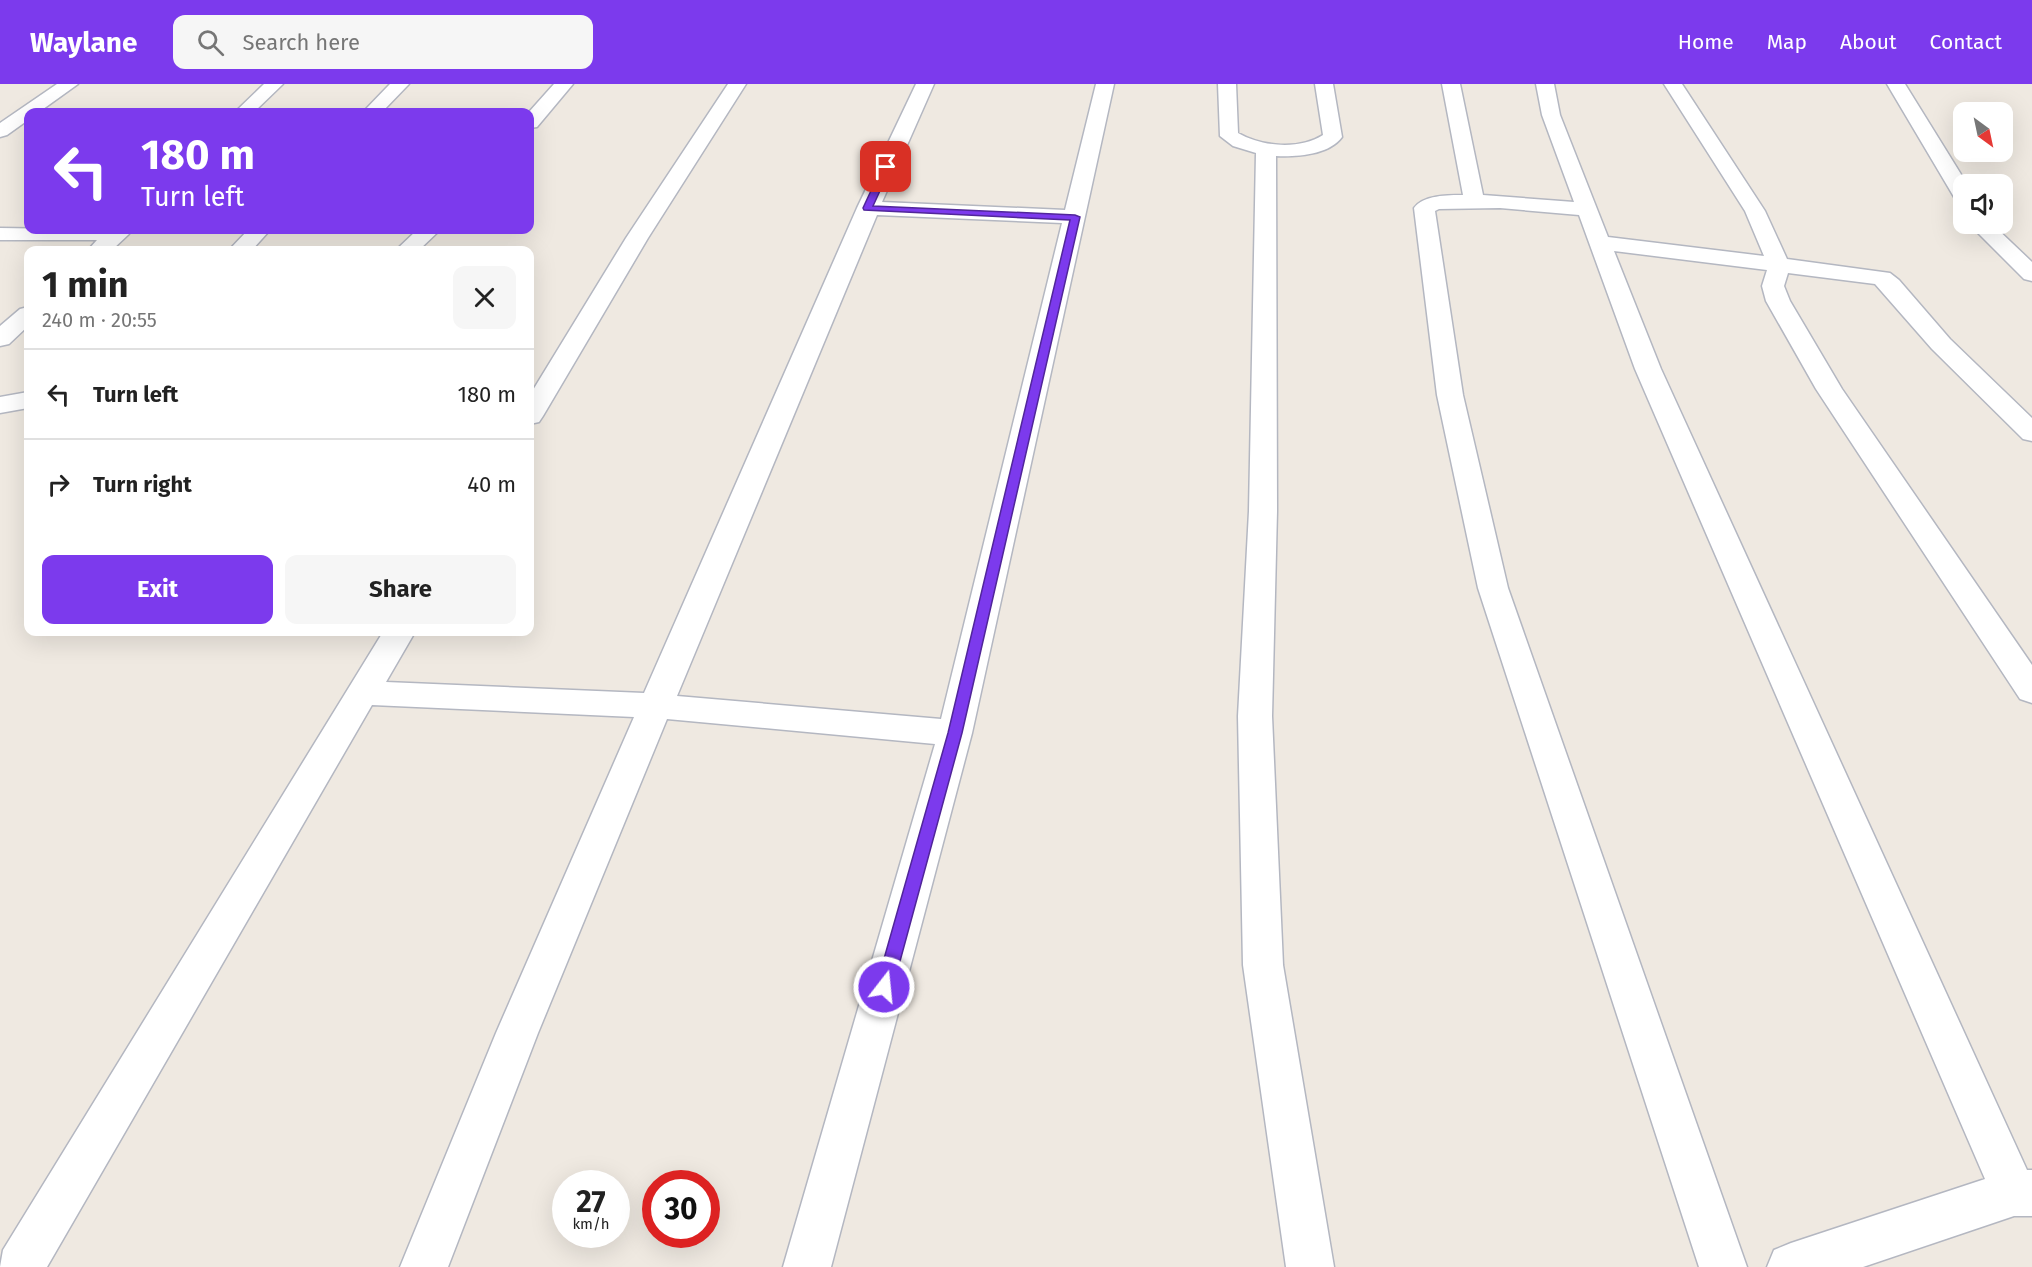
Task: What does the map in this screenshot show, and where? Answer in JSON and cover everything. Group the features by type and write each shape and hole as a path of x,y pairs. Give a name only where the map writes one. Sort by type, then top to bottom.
{"street":[{"path":"34,108 69,84"},
{"path":"248,108 273,84"},
{"path":"376,108 400,84"},
{"path":"534,118 564,84"},
{"path":"534,409 637,238 737,84"},
{"path":"424,1267 456,1183 656,706 867,208 925,84"},
{"path":"807,1267 955,733 1105,84"},
{"path":"1227,84 1229,136 1237,142 1266,151 1314,146 1326,143 1333,136 1324,84"},
{"path":"1451,84 1474,201"},
{"path":"1545,84 1551,115 1648,369 2023,1193 1791,1267"},
{"path":"1673,84 1755,211 1779,266 1773,286 1778,301 1829,389 2032,691"},
{"path":"1896,84 1953,179"},
{"path":"0,131 24,115"},
{"path":"1266,151 1263,511 1255,716 1263,965 1310,1267"},
{"path":"1586,209 1474,201 1432,203 1424,208 1450,395 1491,576 1723,1267"},
{"path":"867,208 1075,217"},
{"path":"0,234 24,234"},
{"path":"104,246 118,234"},
{"path":"244,246 256,234"},
{"path":"411,246 425,234"},
{"path":"1990,234 2032,274"},
{"path":"1598,242 1779,266 1875,275 1887,281 1941,344 2032,433"},
{"path":"0,339 24,318"},
{"path":"0,405 24,401"},
{"path":"20,1267 397,636"},
{"path":"362,693 656,706 955,733"}],"route":[{"path":"884,987 955,733 1075,217 867,208 886,167"}]}
